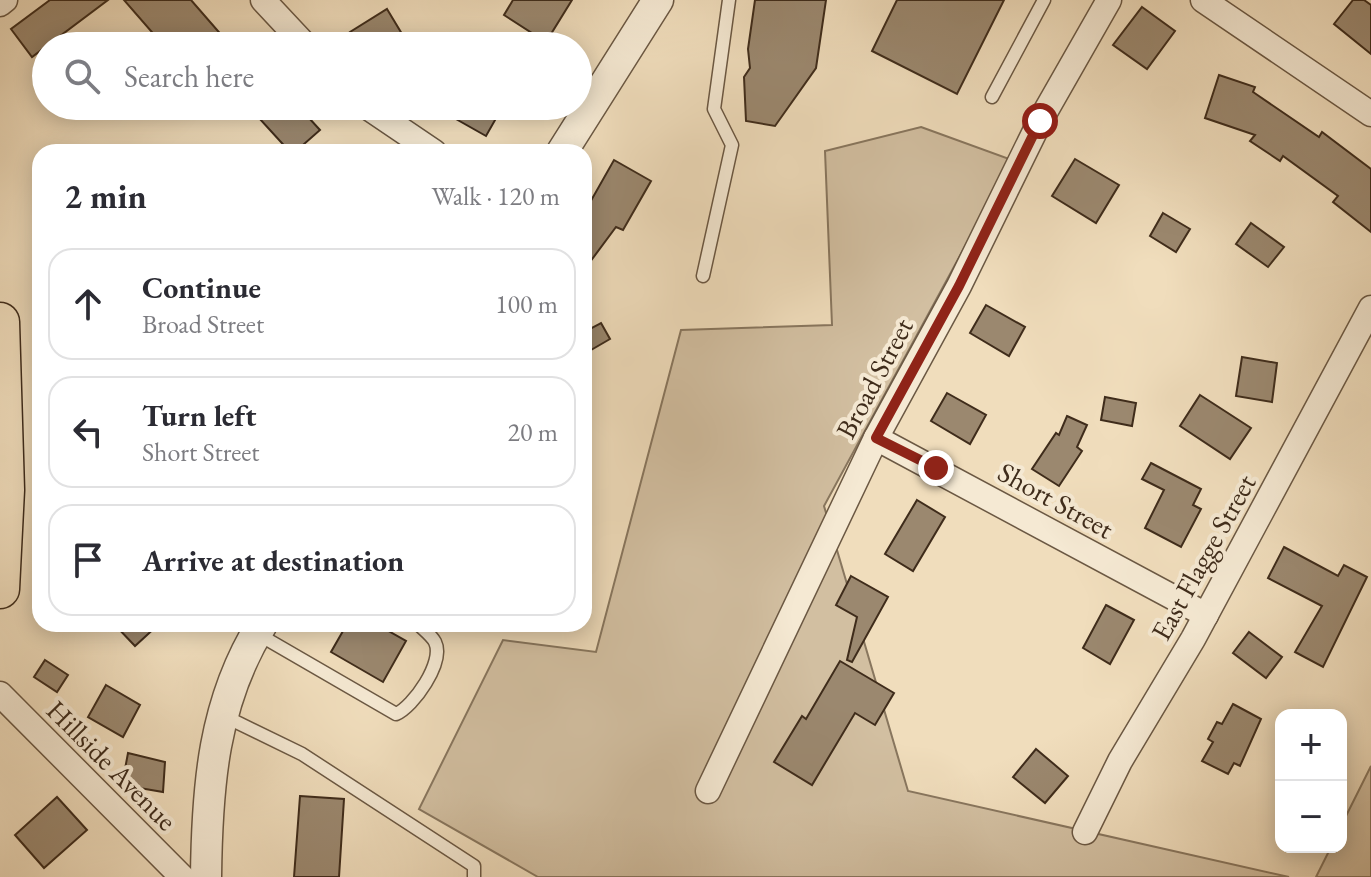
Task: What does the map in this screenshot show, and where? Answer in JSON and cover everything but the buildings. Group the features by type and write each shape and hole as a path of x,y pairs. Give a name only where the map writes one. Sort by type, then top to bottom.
{"main road":[{"path":"0,322 5,490 0,589"}],"street":[{"path":"0,4 5,0"},
{"path":"263,0 293,32"},
{"path":"592,104 658,0"},
{"name":"Broad Street","path":"708,791 876,438 959,286 1040,121 1109,0"},
{"path":"1203,0 1371,114"},
{"path":"387,120 422,144"},
{"path":"567,144 582,120"},
{"name":"East Flagge Street","path":"1085,832 1120,761 1206,615 1371,308"},
{"name":"Short Street","path":"876,438 1206,615"},
{"path":"206,877 209,775 228,693 257,632"},
{"name":"Hillside Avenue","path":"0,694 182,877"}],"lane":[{"path":"703,276 732,145 714,109 729,0"},
{"path":"992,97 1044,0"},
{"path":"265,632 396,714 410,708 438,658 435,641 426,632"},
{"path":"222,715 315,763 474,866 474,877"}],"shaded area":[{"path":"921,127 1012,160 824,506 908,791 1289,877 538,877 419,809 503,640 596,652 681,330 832,325 825,151"},
{"path":"1371,766 1371,877 1316,877 1328,853 1347,853 1347,814"}],"route":[{"path":"936,468 876,438 959,286 1040,121"}]}
